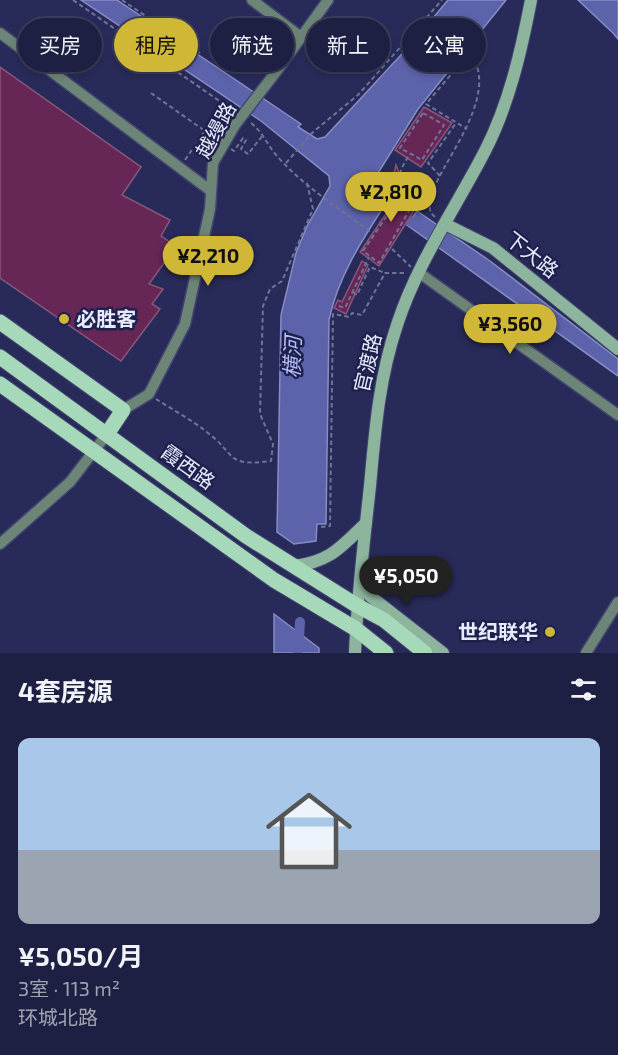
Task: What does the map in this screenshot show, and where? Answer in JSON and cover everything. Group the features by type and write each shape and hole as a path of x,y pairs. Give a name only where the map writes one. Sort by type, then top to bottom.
{"main road":[{"path":"0,322 123,410 107,434"},
{"name":"霞西路","path":"0,357 273,552 356,605 384,620 425,653"},
{"path":"0,384 274,580 356,629 386,653"}],"street":[{"path":"252,0 301,37"},
{"name":"越缦路","path":"149,394 185,324 210,209 213,163 235,125 328,0"},
{"name":"官渡路","path":"355,653 356,605 379,391 397,325 418,272 486,150 506,104 522,47 531,0"},
{"path":"0,33 211,191"},
{"name":"下大路","path":"445,224 493,248 618,349"},
{"path":"418,272 618,415"},
{"path":"123,410 149,394"},
{"path":"0,544 70,482 107,434"},
{"path":"294,566 314,564 333,555 366,523"},
{"path":"361,566 370,597 443,653"},
{"path":"586,653 618,602"}],"path":[{"path":"74,0 114,27"},
{"path":"122,0 149,18"},
{"path":"286,164 313,132 358,95 442,0"},
{"path":"445,224 430,213 428,203 440,176 467,129 480,86 479,64 470,52 426,104 467,129"},
{"path":"181,72 242,116"},
{"path":"151,93 206,131"},
{"path":"180,168 224,103"},
{"path":"423,113 444,125 422,160 410,154 400,148 423,113"},
{"path":"250,122 264,135 286,164 320,194 372,233"},
{"path":"440,176 428,164 456,122"},
{"path":"224,144 234,151 243,138 246,140 241,149 249,154 264,135"},
{"path":"433,143 438,146"},
{"path":"402,204 398,181 400,168 410,154"},
{"path":"149,394 209,434 230,458 249,464 271,461 273,444 260,414 262,306 270,289 282,281 313,209 307,183"},
{"path":"397,201 410,209 379,263 369,256 363,252 397,201"},
{"path":"392,249 418,272"},
{"path":"339,306 345,308 369,256"},
{"path":"353,292 357,295 370,267 385,273 418,272"},
{"path":"321,527 330,526 333,314 350,317 352,313 362,315 385,273"}],"water":[{"path":"81,0 117,0 144,18 114,18 114,22"},
{"path":"448,0 506,0 486,25 486,18 433,18"},
{"path":"578,0 618,0 618,39 613,33"},
{"path":"402,54 402,72 448,72 418,109 378,173 378,189 388,200 345,272 333,304 329,320 326,524 317,524 316,541 294,544 277,532 281,315 296,253 307,226 330,186 329,176 261,121 188,72 198,72 198,55 210,63 210,72 224,72 301,124 298,127 317,139 325,137 385,72 390,72 390,67"},
{"path":"417,211 490,261 618,359 618,376 407,225"},
{"path":"274,614 319,648 319,653 274,653"}],"building":[{"path":"0,67 141,167 122,195 170,220 161,236 176,246 149,284 163,289 152,304 160,309 121,361 0,278"},
{"path":"424,107 452,123 421,167 395,150"},
{"path":"396,165 407,193 420,201 379,266 360,252 398,196 392,183"},
{"path":"362,261 368,265 346,314 334,308 338,300 342,302"}],"waterway":[{"path":"372,199 415,224"},
{"name":"横河","path":"298,653 300,622"}],"place":[{"name":"必胜客","path":"64,319"},
{"name":"世纪联华","path":"550,632"}]}
